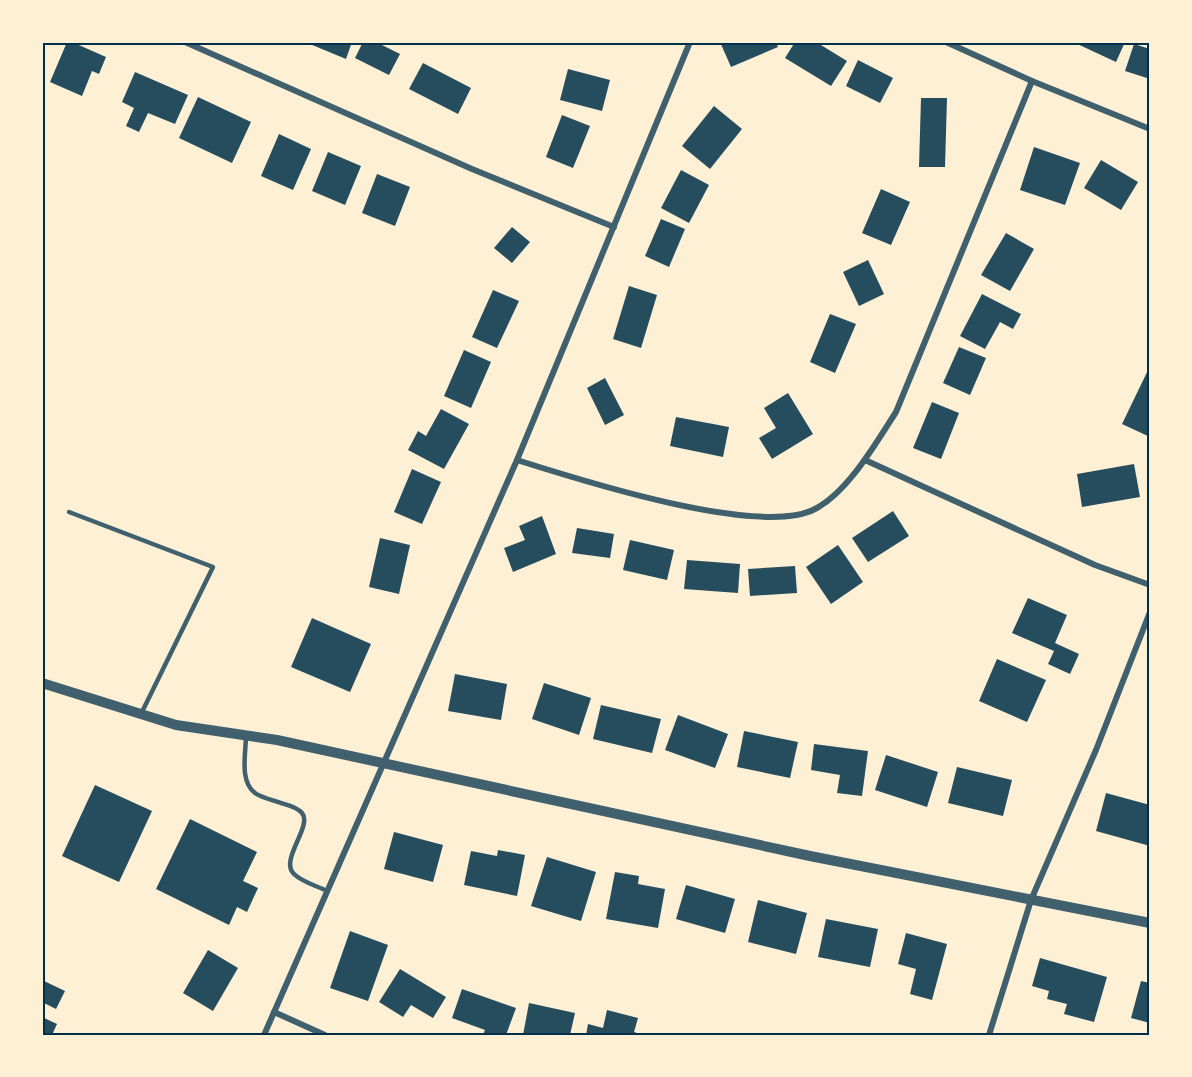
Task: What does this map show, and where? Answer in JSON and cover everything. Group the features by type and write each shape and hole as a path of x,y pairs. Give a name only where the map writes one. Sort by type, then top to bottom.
{"street":[{"path":"185,42 472,169 614,227"},
{"path":"264,1035 517,460 690,42"},
{"path":"946,42 1032,81 1150,129"},
{"path":"517,460 656,500 744,516 790,516 814,510 835,493 865,460 896,412 1032,81"},
{"path":"865,460 1095,565 1150,585"},
{"path":"990,1035 1031,900 1096,750 1150,612"},
{"path":"42,683 176,725 277,740 798,853 1150,923"},
{"path":"274,1012 325,1035"}],"lane":[{"path":"69,512 213,567 141,714"},
{"path":"246,735 247,784 256,793 296,808 303,814 305,821 293,852 291,872 327,891"}],"building":[{"path":"67,42 106,57 99,74 92,71 82,96 50,82"},
{"path":"305,42 352,42 346,59"},
{"path":"363,42 376,42 400,54 389,75 355,58"},
{"path":"720,42 776,42 778,47 731,67"},
{"path":"795,42 816,42 847,61 831,86 785,58"},
{"path":"1073,42 1125,42 1116,62"},
{"path":"1134,44 1150,49 1150,79 1125,71"},
{"path":"858,60 893,78 880,103 846,86"},
{"path":"423,63 471,88 458,114 409,89"},
{"path":"568,69 610,80 602,111 560,100"},
{"path":"135,72 188,95 175,124 148,113 139,132 126,126 134,108 122,102"},
{"path":"198,97 251,122 232,163 179,138"},
{"path":"921,98 947,98 945,167 919,167"},
{"path":"714,106 742,129 710,169 682,146"},
{"path":"562,115 590,126 573,168 546,157"},
{"path":"279,134 311,149 293,190 261,176"},
{"path":"1034,147 1080,163 1065,205 1020,190"},
{"path":"328,152 361,166 345,205 312,191"},
{"path":"1101,160 1138,182 1121,210 1084,188"},
{"path":"681,170 709,185 689,223 661,208"},
{"path":"377,174 410,187 395,226 362,213"},
{"path":"881,189 910,202 891,245 862,233"},
{"path":"661,219 685,229 669,267 645,256"},
{"path":"512,227 530,242 512,263 494,248"},
{"path":"1006,233 1034,249 1010,291 981,275"},
{"path":"868,260 884,294 859,306 843,272"},
{"path":"629,286 657,295 641,348 613,339"},
{"path":"493,290 519,301 497,348 472,337"},
{"path":"982,294 1021,314 1013,329 1000,322 985,349 960,336"},
{"path":"830,314 856,324 835,373 810,362"},
{"path":"959,347 986,358 970,395 943,383"},
{"path":"464,350 491,362 471,408 444,396"},
{"path":"1150,366 1150,437 1122,424"},
{"path":"605,378 624,415 605,425 587,388"},
{"path":"788,393 813,434 772,459 759,438 776,428 764,408"},
{"path":"932,402 959,413 941,459 913,448"},
{"path":"441,409 469,424 444,469 408,450 418,431 426,436"},
{"path":"676,417 729,427 723,457 670,446"},
{"path":"1134,464 1140,497 1082,507 1077,474"},
{"path":"412,469 441,482 422,524 394,512"},
{"path":"893,511 909,536 868,562 852,538"},
{"path":"542,516 556,554 513,572 504,548 525,540 519,526"},
{"path":"577,528 614,534 610,558 572,553"},
{"path":"380,538 410,545 399,594 369,587"},
{"path":"630,540 674,550 667,580 623,570"},
{"path":"838,545 863,582 831,604 806,567"},
{"path":"687,560 740,564 738,593 684,589"},
{"path":"795,566 797,593 750,596 748,569"},
{"path":"1028,598 1067,615 1055,643 1079,654 1070,674 1048,664 1054,651 1012,633"},
{"path":"312,618 371,644 350,692 291,667"},
{"path":"997,659 1046,680 1027,722 979,701"},
{"path":"455,674 507,684 501,720 448,711"},
{"path":"544,683 591,698 579,735 532,719"},
{"path":"601,705 661,719 652,753 593,739"},
{"path":"678,715 728,734 715,768 665,750"},
{"path":"744,731 798,742 790,778 737,767"},
{"path":"814,744 868,751 862,796 837,793 840,775 811,770"},
{"path":"886,755 938,772 927,807 875,790"},
{"path":"957,767 1012,780 1003,816 948,803"},
{"path":"95,785 152,811 119,882 62,856"},
{"path":"1106,793 1150,805 1147,820 1150,820 1150,846 1096,831"},
{"path":"190,819 257,852 243,881 258,888 247,912 237,907 229,925 156,889"},
{"path":"394,832 443,845 433,882 384,869"},
{"path":"498,850 525,855 517,896 464,885 471,851 497,856"},
{"path":"547,857 596,872 581,921 531,906"},
{"path":"615,872 639,876 638,884 665,889 658,928 606,919"},
{"path":"686,885 735,899 725,933 676,919"},
{"path":"758,900 807,913 796,954 748,942"},
{"path":"826,919 878,929 870,967 818,957"},
{"path":"350,931 388,945 368,1001 330,988"},
{"path":"906,933 947,944 932,1000 910,994 916,969 898,964"},
{"path":"208,950 238,968 213,1011 183,993"},
{"path":"1040,958 1107,977 1094,1022 1064,1014 1067,1004 1047,999 1049,991 1032,986"},
{"path":"400,969 446,997 433,1018 411,1005 403,1017 379,1002"},
{"path":"42,980 65,991 56,1009 42,1002"},
{"path":"1141,981 1150,983 1150,1023 1131,1018"},
{"path":"462,989 516,1008 506,1035 483,1035 485,1030 452,1018"},
{"path":"529,1003 575,1013 570,1035 523,1035"},
{"path":"607,1010 638,1018 634,1032 643,1035 586,1035 588,1024 603,1028"},
{"path":"42,1017 57,1024 52,1035 42,1035"}]}
